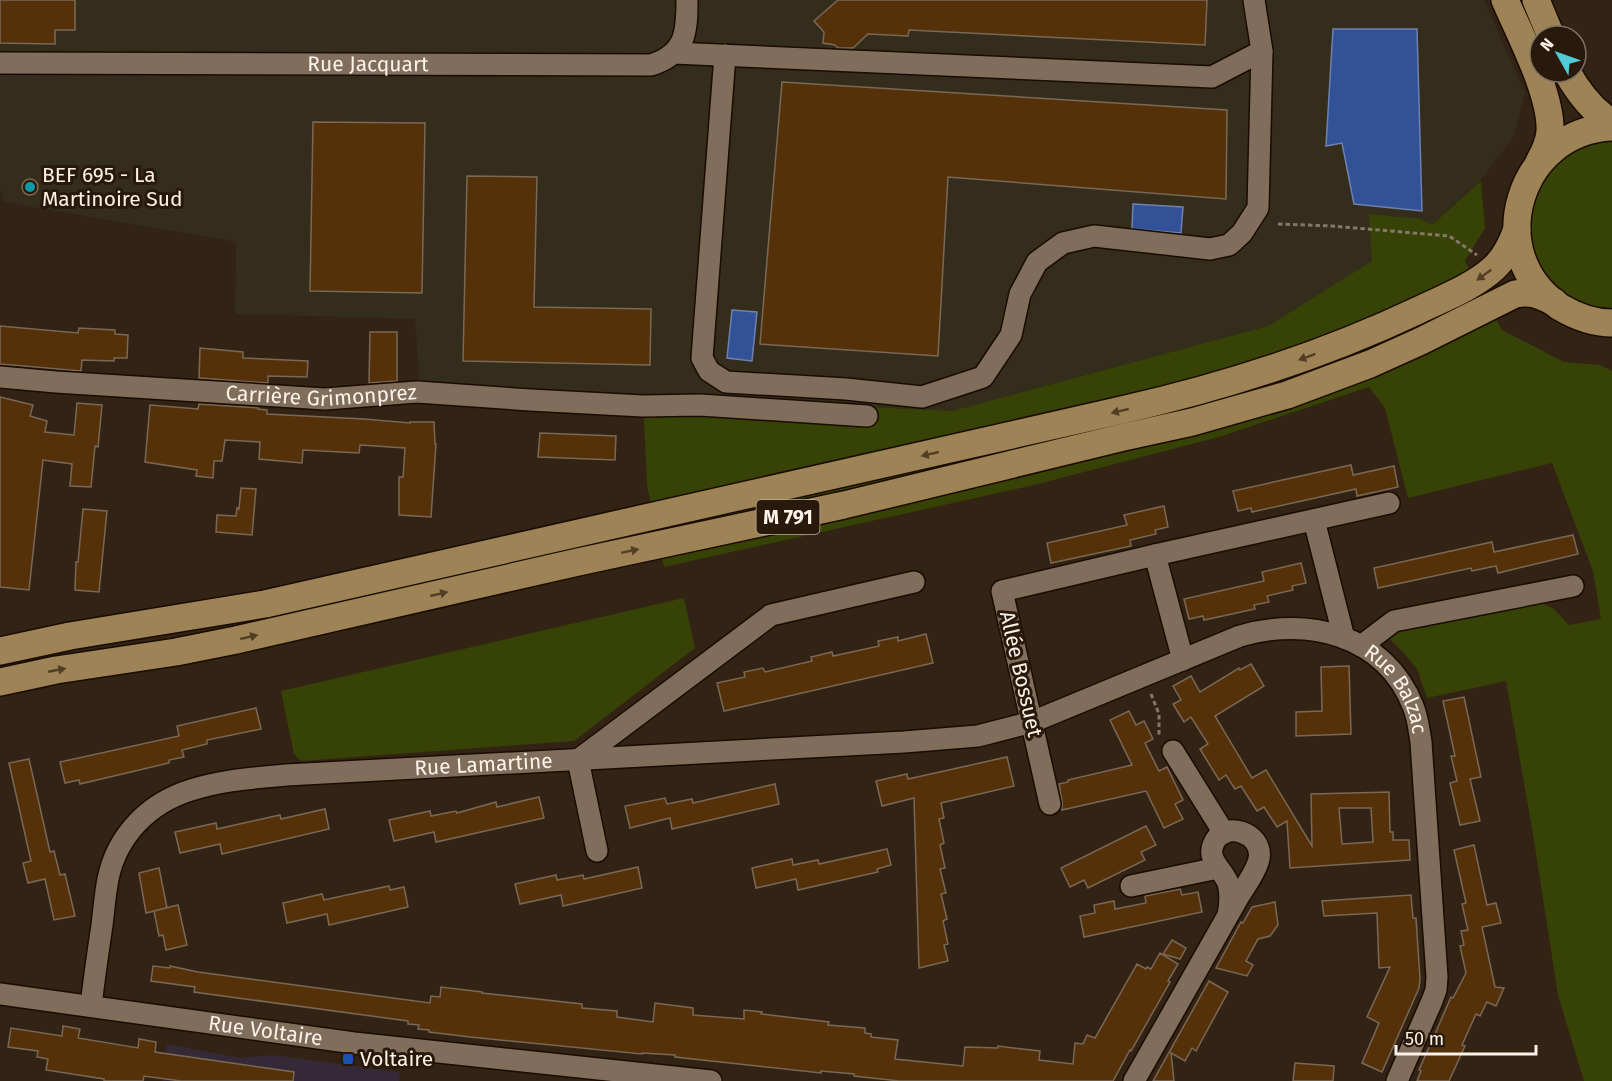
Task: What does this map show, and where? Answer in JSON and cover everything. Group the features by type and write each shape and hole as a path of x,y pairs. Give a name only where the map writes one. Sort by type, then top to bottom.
{"main road":[{"path":"1505,0 1547,102 1550,133 1539,163"},
{"path":"1536,0 1546,24"},
{"path":"1574,84 1592,107 1612,125"},
{"path":"1610,324 1566,310 1554,302 1534,282 1522,257 1517,229 1520,201 1531,174 1539,163 1550,152 1575,136 1612,125"},
{"name":"M 791","path":"0,651 70,636 265,604 1168,399 1276,368 1352,340 1454,293 1488,273 1505,256 1517,229"},
{"name":"M 791","path":"0,682 56,670 176,652 236,640 578,562 844,505 1192,422 1287,395 1370,364 1515,294 1535,293 1554,302"}],"street":[{"path":"674,53 687,27 687,0"},
{"path":"725,55 702,358 709,371 726,382 846,389 922,397 983,377 1011,335 1020,294 1037,262 1063,243 1094,236 1210,249 1229,244 1242,233 1258,208 1262,51 1254,0"},
{"path":"674,53 1212,76 1262,51"},
{"name":"Rue Jacquart","path":"0,63 651,65 663,61 674,53"},
{"name":"Carrière Grimonprez","path":"0,377 325,399 417,392 643,406 700,405 867,416"},
{"name":"Allée Bossuet","path":"1050,804 1002,591 1389,503"},
{"path":"1314,520 1352,642 1394,621 1573,586"},
{"path":"1155,555 1183,660"},
{"path":"597,851 578,760 771,615 914,582"},
{"name":"Rue Balzac","path":"1032,722 1240,636 1270,629 1312,629 1352,642 1374,654 1386,665 1406,691 1414,707 1418,723 1437,977 1432,1001 1397,1081"},
{"name":"Rue Lamartine","path":"91,1006 108,880 115,857 123,841 151,809 191,790 216,784 286,775 956,739 988,734 1032,722"},
{"path":"1173,751 1224,833"},
{"path":"1134,1081 1254,870 1259,858 1257,843 1246,833 1232,830 1215,840 1211,854 1227,882 1230,902 1228,915"},
{"path":"1131,886 1218,868"},
{"name":"Rue Voltaire","path":"0,994 609,1076 711,1081"}],"path":[{"path":"1278,224 1449,236 1478,256 1488,273"},
{"path":"1144,676 1159,714 1159,748 1171,744 1173,751"}],"shaded area":[{"path":"0,0 1484,0 1525,93 1514,136 1480,181 1432,225 1268,326 952,411 707,399 420,394 415,319 235,314 236,242 4,202 0,188"},
{"path":"167,1044 241,1058 273,1055 400,1072 399,1081 162,1081"}],"green space":[{"path":"1612,140 1612,312 1605,312 1568,299 1536,265 1527,220 1543,176 1572,150"},
{"path":"1481,181 1485,228 1465,261 1502,330 1564,362 1600,365 1612,371 1612,1081 1584,1081 1558,995 1506,681 1427,698 1417,669 1389,638 1403,627 1540,602 1554,609 1569,625 1601,619 1593,571 1552,463 1408,498 1385,408 1369,387 1219,437 1034,485 664,567 647,485 643,398 952,411 1268,326 1372,261 1369,214 1421,219 1432,225"},
{"path":"684,598 695,648 574,741 301,761 294,754 281,691"}],"water":[{"path":"1333,29 1417,29 1422,211 1354,204 1342,143 1326,146"},
{"path":"1133,204 1183,207 1181,233 1132,229"},
{"path":"732,310 757,312 752,361 727,358"}],"building":[{"path":"0,0 75,0 75,30 55,30 55,44 0,43"},
{"path":"838,0 1207,0 1205,45 909,30 908,36 868,34 853,48 838,48 835,45 823,43 824,32 814,21"},
{"path":"782,82 1227,110 1226,199 948,177 938,356 760,344"},
{"path":"313,122 425,123 422,293 310,291"},
{"path":"467,176 537,177 534,307 651,309 650,365 463,361"},
{"name":"BEF 695 - La Martinoire Sud","path":"30,179 38,187 30,195 22,187"},
{"path":"0,326 78,333 79,328 115,330 115,334 128,335 127,358 114,358 114,361 82,360 81,371 0,364"},
{"path":"370,332 397,332 397,381 369,383"},
{"path":"200,348 243,352 243,358 308,361 307,377 268,376 268,383 199,378"},
{"path":"0,397 33,405 30,416 47,421 45,432 74,435 77,403 102,405 91,487 70,486 72,464 43,460 29,590 0,587"},
{"path":"199,404 258,408 267,410 267,414 410,423 434,422 436,444 431,517 399,515 399,477 403,477 405,448 360,445 359,453 303,450 302,463 259,459 260,442 225,440 222,461 214,461 213,478 196,476 197,470 145,462 150,405 198,409"},
{"path":"540,433 616,436 615,460 538,457"},
{"path":"1351,465 1353,475 1394,466 1398,487 1357,496 1356,489 1252,512 1251,508 1238,511 1233,491"},
{"path":"241,488 256,489 252,535 216,532 217,515 236,516"},
{"path":"1164,506 1168,527 1155,530 1156,534 1130,540 1131,546 1051,563 1047,543 1127,525 1124,515"},
{"path":"83,509 107,511 99,592 75,590"},
{"path":"1573,535 1578,554 1498,573 1496,566 1472,571 1471,568 1378,588 1374,568 1492,542 1494,552"},
{"path":"1301,563 1306,583 1292,586 1293,590 1267,596 1269,602 1254,605 1255,609 1204,620 1203,616 1189,619 1184,599 1264,581 1262,572"},
{"path":"926,634 933,663 724,711 717,683 745,677 744,672 763,668 765,672 812,661 811,657 832,652 833,656 879,646 878,641 898,637 898,641"},
{"path":"1251,664 1264,686 1215,716 1252,778 1266,770 1312,846 1311,794 1389,792 1390,832 1393,832 1393,840 1409,840 1410,860 1290,868 1287,821 1277,827 1264,807 1257,811 1241,786 1235,789 1226,775 1219,780 1200,749 1208,744 1191,717 1184,722 1173,704 1181,700 1173,686 1191,676 1200,692 1239,668 1240,670","holes":["1339,808 1371,808 1373,842 1342,844"]},
{"path":"1349,666 1351,734 1296,736 1296,712 1322,711 1321,667"},
{"path":"1464,697 1481,777 1470,779 1480,821 1460,825 1450,783 1457,781 1451,756 1455,756 1443,701"},
{"path":"256,708 261,729 207,740 207,744 182,750 184,757 169,760 169,763 80,784 79,780 65,783 60,762 179,736 177,726"},
{"path":"1129,711 1136,725 1144,721 1153,739 1145,743 1159,771 1167,767 1183,800 1175,804 1183,819 1164,828 1146,791 1062,810 1059,784 1132,765 1110,720"},
{"path":"1007,757 1014,786 941,803 944,818 939,819 944,843 940,845 945,868 940,869 946,893 941,894 947,919 943,921 948,944 944,945 948,961 919,968 914,798 882,806 876,781 907,774 908,779"},
{"path":"29,759 50,852 54,851 60,875 65,874 75,916 54,920 45,879 28,883 23,863 31,861 9,763"},
{"path":"775,784 779,804 672,829 670,818 630,828 625,806 665,798 667,804 692,799 693,803"},
{"path":"539,797 544,818 436,842 434,832 394,841 389,820 430,811 431,816 456,811 457,813 496,802 497,807"},
{"path":"325,809 329,829 222,854 220,844 180,853 175,832 216,823 217,829 280,815 281,819"},
{"path":"1146,826 1156,845 1141,852 1145,860 1088,888 1084,880 1070,887 1061,868"},
{"path":"1474,845 1487,905 1496,903 1501,923 1482,927 1495,987 1504,988 1496,1006 1487,1002 1480,1016 1476,1014 1449,1081 1417,1081 1421,1071 1419,1070 1451,997 1453,998 1466,973 1460,946 1464,945 1461,931 1468,930 1462,904 1466,903 1454,850"},
{"path":"887,849 891,865 877,869 878,872 798,890 796,879 756,888 752,868 792,859 793,865 818,860 819,864"},
{"path":"638,867 642,888 563,906 561,895 520,904 515,884 556,875 557,880 583,875 584,879"},
{"path":"159,868 167,908 146,913 139,873"},
{"path":"389,886 390,890 404,887 408,907 329,925 327,914 287,923 283,903 322,894 324,900"},
{"path":"1180,889 1182,895 1198,892 1202,912 1084,937 1080,916 1095,913 1094,905 1114,901 1115,909 1146,903 1145,896"},
{"path":"1411,895 1413,918 1416,918 1419,988 1382,1072 1362,1063 1379,1023 1367,1017 1390,967 1379,968 1377,913 1324,916 1322,901"},
{"path":"1275,902 1278,925 1270,936 1258,939 1246,961 1253,965 1247,976 1216,968 1241,922 1243,923 1252,907"},
{"path":"178,905 187,945 166,950 163,935 159,936 154,911"},
{"path":"1172,940 1186,948 1180,959 1163,954"},
{"path":"1160,953 1178,964 1113,1081 899,1081 854,1076 854,1074 821,1071 821,1073 675,1057 675,1055 642,1054 470,1037 429,1032 429,1030 418,1029 419,1025 408,1024 408,1021 194,992 195,987 151,981 153,966 170,968 170,966 198,972 430,1003 431,996 440,997 441,987 582,1004 582,1008 617,1011 617,1017 653,1022 655,1003 693,1008 693,1015 744,1019 744,1010 829,1022 828,1025 865,1028 865,1033 871,1034 871,1037 898,1040 895,1059 963,1066 965,1047 998,1048 998,1046 1040,1051 1039,1060 1073,1064 1075,1043 1083,1044 1087,1035 1095,1038 1137,964 1151,969"},
{"path":"1209,981 1228,992 1196,1051 1192,1048 1185,1061 1171,1053 1174,1081 1153,1081"},
{"path":"63,1026 80,1029 78,1038 138,1048 139,1039 156,1042 155,1052 294,1072 293,1081 181,1081 144,1076 143,1081 104,1081 104,1079 46,1070 48,1059 37,1057 38,1051 8,1047 11,1028 62,1036"},
{"path":"1295,1063 1334,1066 1333,1081 1293,1081"}],"place":[{"name":"BEF 695 - La Martinoire Sud","path":"30,187"},
{"name":"Voltaire","path":"348,1059"}]}
